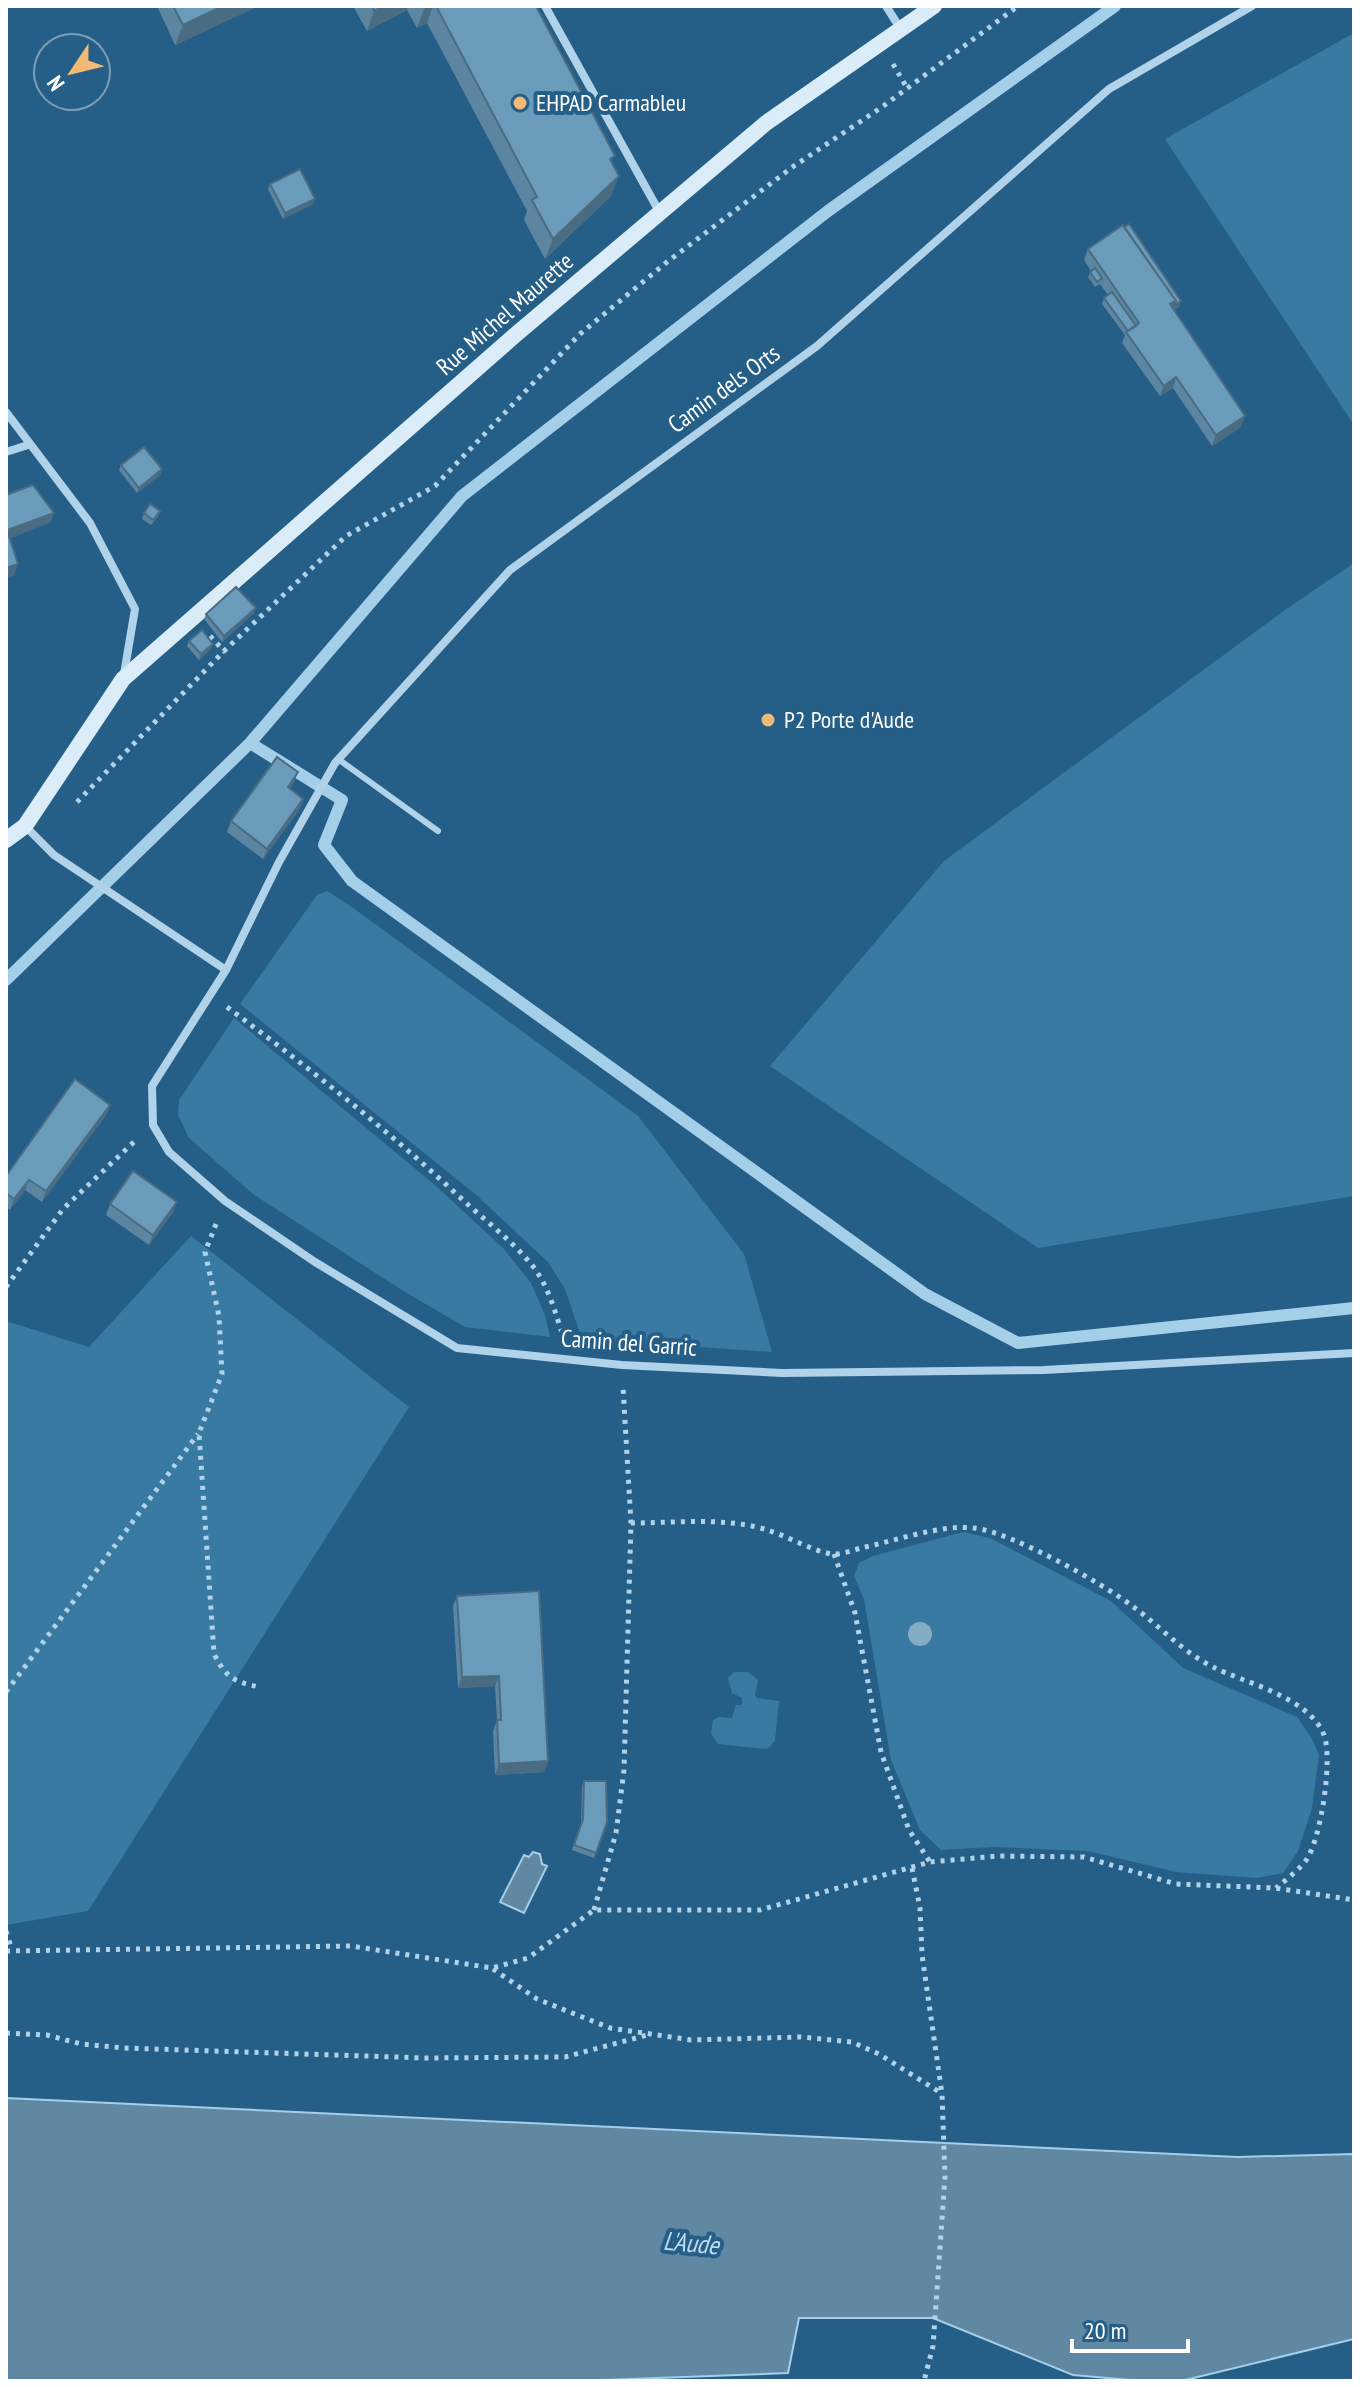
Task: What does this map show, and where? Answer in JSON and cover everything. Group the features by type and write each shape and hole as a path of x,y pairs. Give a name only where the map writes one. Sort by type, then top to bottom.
{"main road":[{"name":"Rue Michel Maurette","path":"6,840 25,826 123,679 514,336 766,123 934,6"}],"street":[{"path":"545,6 660,213"},
{"path":"886,6 900,28"},
{"name":"Camin dels Orts","path":"226,970 279,862 336,761 510,570 817,346 1109,89 1252,6"},
{"path":"6,412 90,523 135,609 123,679"},
{"path":"6,452 28,445"},
{"path":"25,826 54,855 226,970 152,1086 153,1125"},
{"name":"Camin del Garric","path":"153,1125 169,1152 225,1201 315,1262 457,1348 622,1365 782,1373 1044,1370 1354,1353"}],"lane":[{"path":"336,761 438,831"}],"path":[{"path":"70,809 224,651 346,536 435,486 580,334 667,262 794,166 882,107 1018,6"},
{"path":"193,618 224,651"},
{"path":"210,995 324,1079 407,1148 532,1265 548,1293 571,1359"},
{"path":"6,1287 63,1209 153,1125"},
{"path":"6,1692 199,1433 222,1374 219,1316 205,1252 225,1201"},
{"path":"594,1910 616,1833 624,1770 631,1523 622,1365"},
{"path":"199,1433 214,1654 225,1675 260,1687"},
{"path":"631,1523 731,1522 764,1529 834,1554 947,1529 975,1528 1011,1540 1078,1572 1131,1605 1172,1641 1213,1667 1250,1680 1309,1713 1324,1735 1327,1773 1319,1825 1308,1856 1294,1874 1275,1888"},
{"path":"834,1554 855,1613 881,1752 909,1830 930,1862"},
{"path":"6,1931 9,1950 351,1946 492,1968 528,1958 594,1910 760,1910 930,1862 998,1856 1084,1857 1176,1884 1275,1888 1354,1900"},
{"path":"912,1868 920,1908 922,1955 942,2094 945,2177 933,2346 924,2381"},
{"path":"492,1968 537,1999 610,2028 691,2040 801,2037 852,2042 879,2054 942,2094"},
{"path":"6,2033 47,2035 81,2044 124,2048 425,2058 565,2057 651,2034"}],"shaded area":[{"path":"1354,33 1354,425 1165,139"},
{"path":"1354,563 1354,1196 1038,1248 770,1066 944,861 1285,610"},
{"path":"327,891 638,1116 744,1254 772,1352 582,1339 565,1289 548,1262 475,1194 240,1004 317,895"},
{"path":"234,1018 436,1186 503,1248 531,1283 545,1315 550,1337 465,1327 253,1194 189,1138 178,1115 179,1100"},
{"path":"191,1236 409,1407 88,1911 6,1925 6,1321 89,1347"},
{"path":"963,1532 990,1538 1111,1601 1183,1668 1297,1717 1319,1755 1312,1808 1298,1851 1283,1873 1257,1878 1176,1872 1088,1851 993,1847 941,1850 920,1830 891,1760 864,1599 854,1576 859,1563 873,1556"},
{"path":"734,1672 748,1672 758,1680 757,1698 779,1701 775,1741 767,1749 718,1744 711,1734 713,1720 732,1718 736,1705 742,1705 742,1698 732,1693 728,1678"}],"water":[{"path":"533,1852 540,1854 542,1864 547,1866 524,1913 500,1902 524,1855 529,1857"},
{"name":"L'Aude","path":"6,2098 1237,2157 1354,2154 1354,2339 1181,2381 1142,2381 1073,2375 933,2318 799,2318 788,2373 578,2381 6,2381"}],"building":[{"path":"173,6 223,6 183,25"},
{"name":"EHPAD Carmableu","path":"436,6 536,6 615,156 610,159 619,176 553,239 532,200 537,197"},
{"path":"300,169 315,199 285,213 270,184"},
{"path":"1129,224 1181,301 1174,306 1176,301 1124,227"},
{"path":"1123,225 1176,301 1170,304 1245,416 1216,435 1176,377 1164,386 1126,332 1139,323 1088,249"},
{"path":"1095,268 1102,278 1097,282 1090,272"},
{"path":"1112,292 1136,326 1128,331 1104,298"},
{"path":"144,447 162,469 139,488 121,465"},
{"path":"33,485 54,513 7,530 18,564 6,568 6,495"},
{"path":"150,504 160,511 153,520 144,513"},
{"path":"236,587 256,608 224,636 206,614"},
{"path":"202,630 213,644 201,654 189,641"},
{"path":"277,757 298,772 288,787 303,799 267,849 231,821"},
{"path":"75,1079 110,1105 46,1191 29,1180 14,1199 6,1193 6,1176"},
{"path":"133,1171 177,1202 153,1235 110,1204"},
{"path":"539,1591 548,1761 499,1764 499,1676 462,1677 457,1596"},
{"path":"584,1781 606,1781 607,1822 596,1853 574,1845 583,1819"}],"waterway":[{"path":"6,980 250,743 462,496 828,211 1115,6"},
{"path":"250,743 342,800 324,845 352,881 925,1294 1018,1343 1354,1308"}],"place":[{"name":"EHPAD Carmableu","path":"520,103"},
{"name":"P2 Porte d'Aude","path":"768,720"}]}
